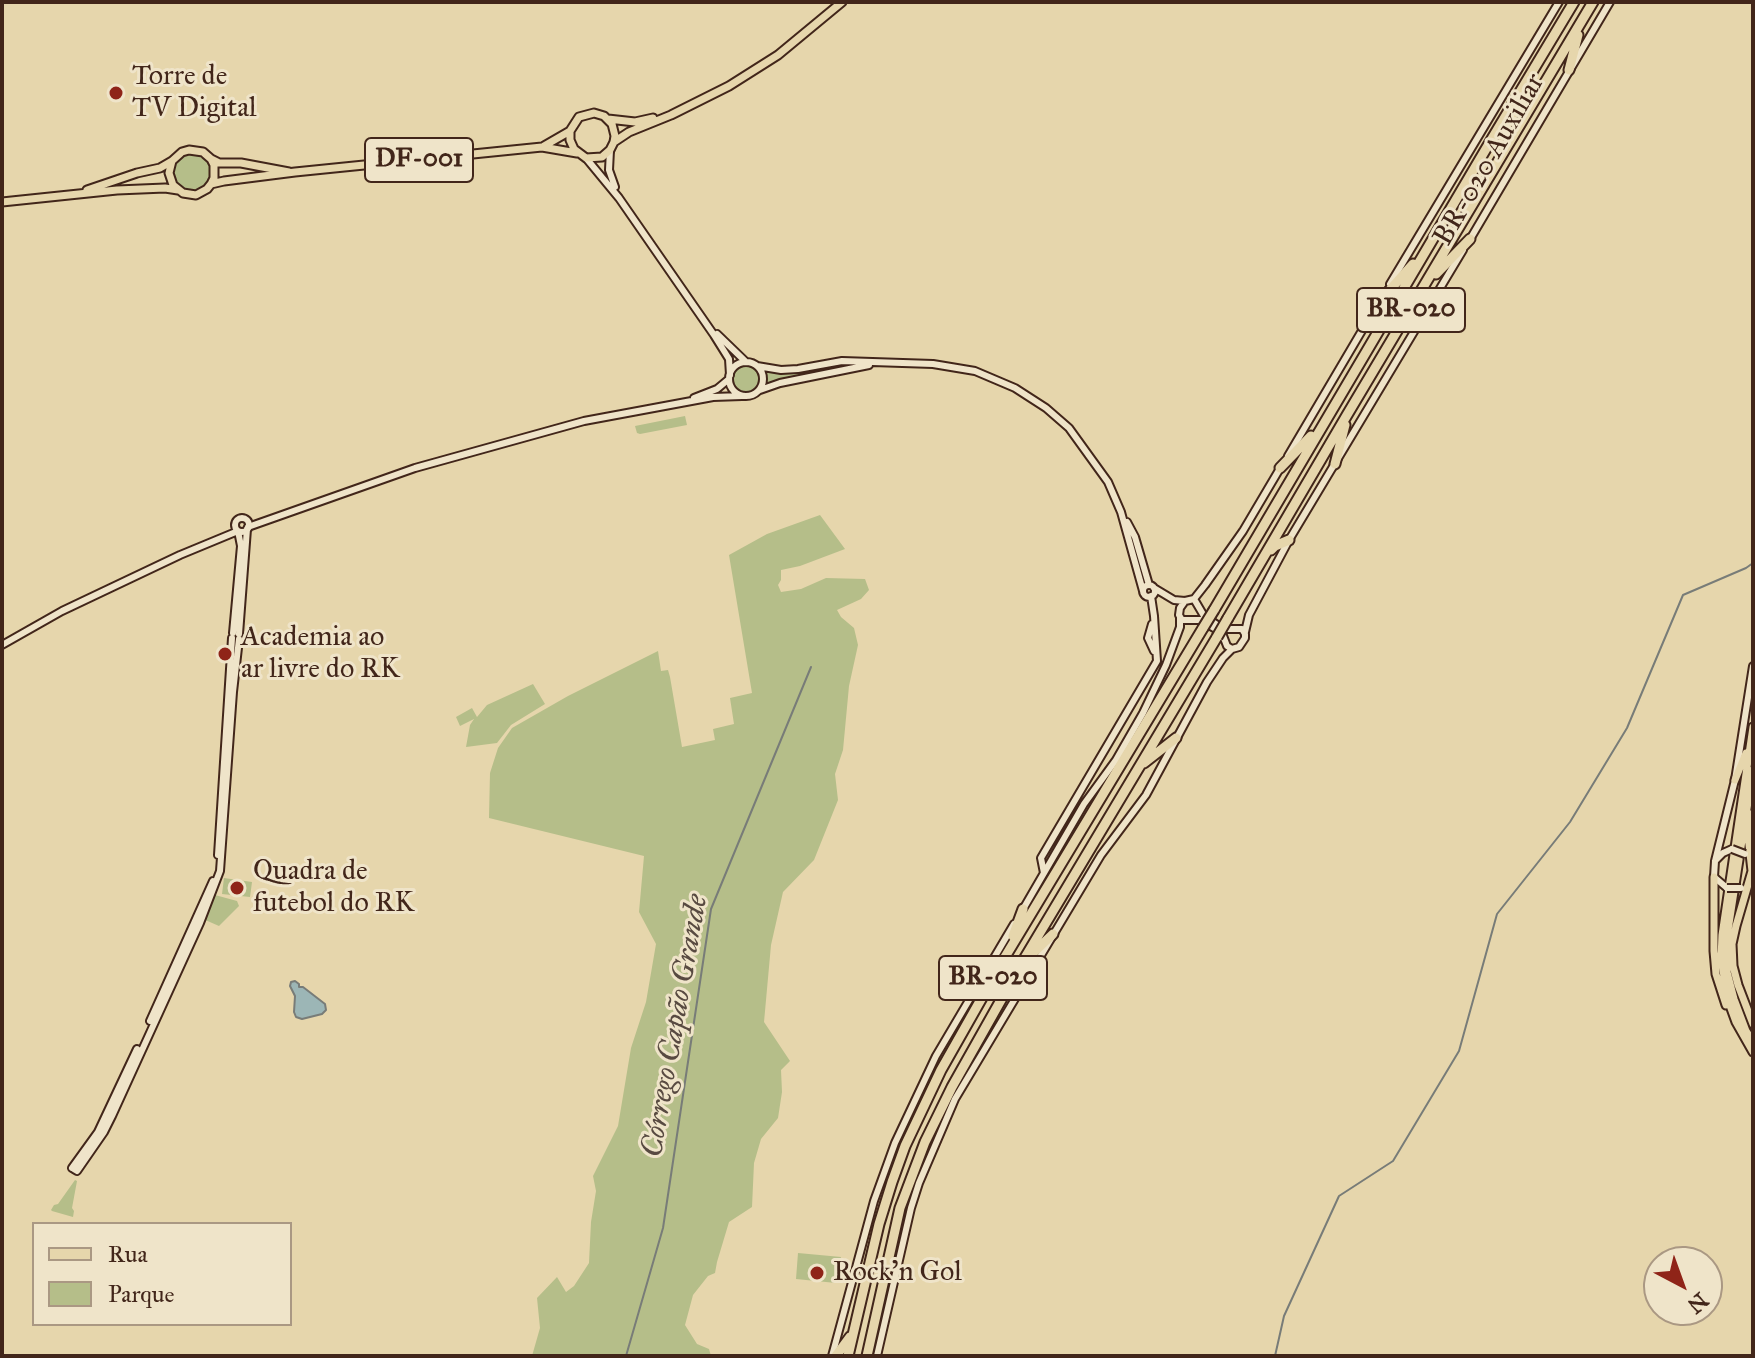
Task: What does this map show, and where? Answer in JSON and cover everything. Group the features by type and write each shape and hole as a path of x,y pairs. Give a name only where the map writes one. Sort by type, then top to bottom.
{"highway":[{"name":"BR-020","path":"848,1356 884,1205 905,1146 941,1070 1005,957 1574,2"},
{"name":"BR-020","path":"867,1356 896,1222 914,1167 952,1087 1023,961 1593,2"},
{"path":"1569,70 1582,21"},
{"path":"1493,137 1503,131 1509,142"},
{"path":"1426,285 1470,239"},
{"path":"1380,301 1428,246"},
{"path":"1335,464 1347,415"},
{"path":"1280,468 1324,422"},
{"path":"1276,503 1287,500 1291,509"},
{"path":"1263,558 1275,546 1289,540"},
{"path":"1138,767 1176,738"},
{"path":"1090,817 1093,828 1105,826"},
{"path":"1005,957 1023,909"},
{"path":"1023,961 1053,934"},
{"path":"834,1356 854,1331"}],"main road":[{"name":"DF-001","path":"2,202 165,188 196,195 211,184 232,179 542,147 577,153 586,158 602,157 629,132 729,86 767,63 842,2"},
{"name":"BR-020 Auxiliar","path":"1194,599 1243,531 1559,2"},
{"name":"BR-020 Auxiliar","path":"877,1356 906,1226 925,1169 955,1099 1101,855 1146,795 1207,682 1223,658 1243,642 1249,615 1289,540 1610,2"},
{"name":"DF-001","path":"542,147 570,131 579,117 589,113 635,122 671,115"},
{"path":"608,119 615,130 609,170 619,198"},
{"path":"570,131 570,140 577,153"},
{"name":"DF-001","path":"61,196 160,168 189,150 203,152 219,163 241,163 295,172"},
{"path":"586,158 619,198 706,322 729,359 732,390 742,396"},
{"path":"211,159 215,171 211,184"},
{"path":"172,161 171,180 178,190"},
{"path":"706,322 746,362 757,366 791,370 842,361 933,364 975,371 1015,388 1069,428 1084,447 1108,482 1135,537 1139,563"},
{"path":"671,404 710,393 729,377 738,364 746,362"},
{"path":"236,527 244,531 247,525 382,478 584,421 713,397 752,396 780,383 883,362"},
{"path":"757,366 764,380 760,390"},
{"path":"1044,873 1041,858 1155,666 1157,657 1148,636 1152,623 1149,591 1121,512"},
{"path":"241,573 241,546 236,527 238,519 247,525"},
{"path":"236,636 220,871 200,923 112,1116 77,1171 72,1168 108,1114 216,873 241,573 247,525"},
{"path":"2,645 62,611 224,538 236,527"},
{"path":"208,544 236,527"},
{"path":"224,538 235,540 241,546"},
{"path":"1127,559 1132,549"},
{"path":"1149,591 1174,600 1194,599 1202,614 1223,629 1240,628 1245,632"},
{"path":"1149,591 1172,604 1185,620 1198,619 1224,635 1227,646 1232,649"},
{"path":"834,1356 866,1228 895,1143 936,1056 1084,804 1116,760 1143,713 1180,627 1180,608 1185,601"},
{"path":"1753,666 1735,780 1715,861 1714,877 1716,974 1723,1000 1753,1052"},
{"path":"1736,1022 1722,972 1722,935 1753,727"},
{"path":"1735,780 1751,740"},
{"path":"1753,770 1726,943 1727,972 1734,999 1753,1042"},
{"path":"1072,806 1084,804"},
{"path":"1753,813 1748,836 1751,879 1732,944 1733,966 1753,1024"},
{"path":"1715,861 1732,849 1750,859"},
{"path":"1714,877 1727,888 1741,888 1751,879"}],"green space":[{"path":"181,155 201,155 212,171 207,187 191,194 173,183 172,165"},
{"path":"840,362 873,363 766,384 765,368 774,371"},
{"path":"746,363 757,368 762,379 757,390 746,395 735,390 730,379 735,368"},
{"path":"685,416 687,425 640,434 635,426"},
{"path":"820,515 845,549 781,570 778,585 781,592 801,589 826,578 865,579 869,590 861,599 837,610 854,628 858,645 849,686 843,750 835,774 838,800 814,860 783,892 771,945 764,1022 790,1061 781,1070 778,1118 761,1139 754,1163 752,1207 729,1222 715,1273 708,1276 693,1295 685,1325 697,1344 709,1349 711,1356 532,1356 540,1328 537,1298 557,1277 566,1292 574,1286 589,1263 596,1191 593,1176 618,1126 631,1048 646,1002 656,944 639,912 644,856 489,818 490,773 498,748 512,728 658,651 661,671 668,670 670,677 682,747 715,740 713,729 734,724 730,698 752,693 729,555 767,534"},
{"path":"533,684 545,704 511,725 497,743 466,747 474,719 460,726 456,717 472,708 477,717 487,705"},
{"name":"Quadra de futebol do RK","path":"224,878 252,882 250,897 222,894"},
{"path":"215,895 237,901 239,906 219,926 203,919"},
{"path":"75,1180 73,1217 52,1211 54,1205 58,1204"},
{"name":"Rock'n Gol","path":"798,1253 841,1257 836,1283 796,1279"}],"water":[{"path":"295,981 325,1004 326,1010 322,1014 302,1019 296,1017 295,996 290,986"}],"waterway":[{"path":"1275,1356 1284,1316 1339,1196 1393,1161 1459,1051 1497,914 1570,822 1627,728 1683,595 1753,563"},
{"name":"Córrego Capão Grande","path":"626,1356 663,1228 711,909 811,667"}],"place":[{"name":"Torre de TV Digital","path":"116,93"},
{"name":"Academia ao ar livre do RK","path":"225,654"},
{"name":"Quadra de futebol do RK","path":"237,888"},
{"name":"Rock'n Gol","path":"817,1273"}]}
